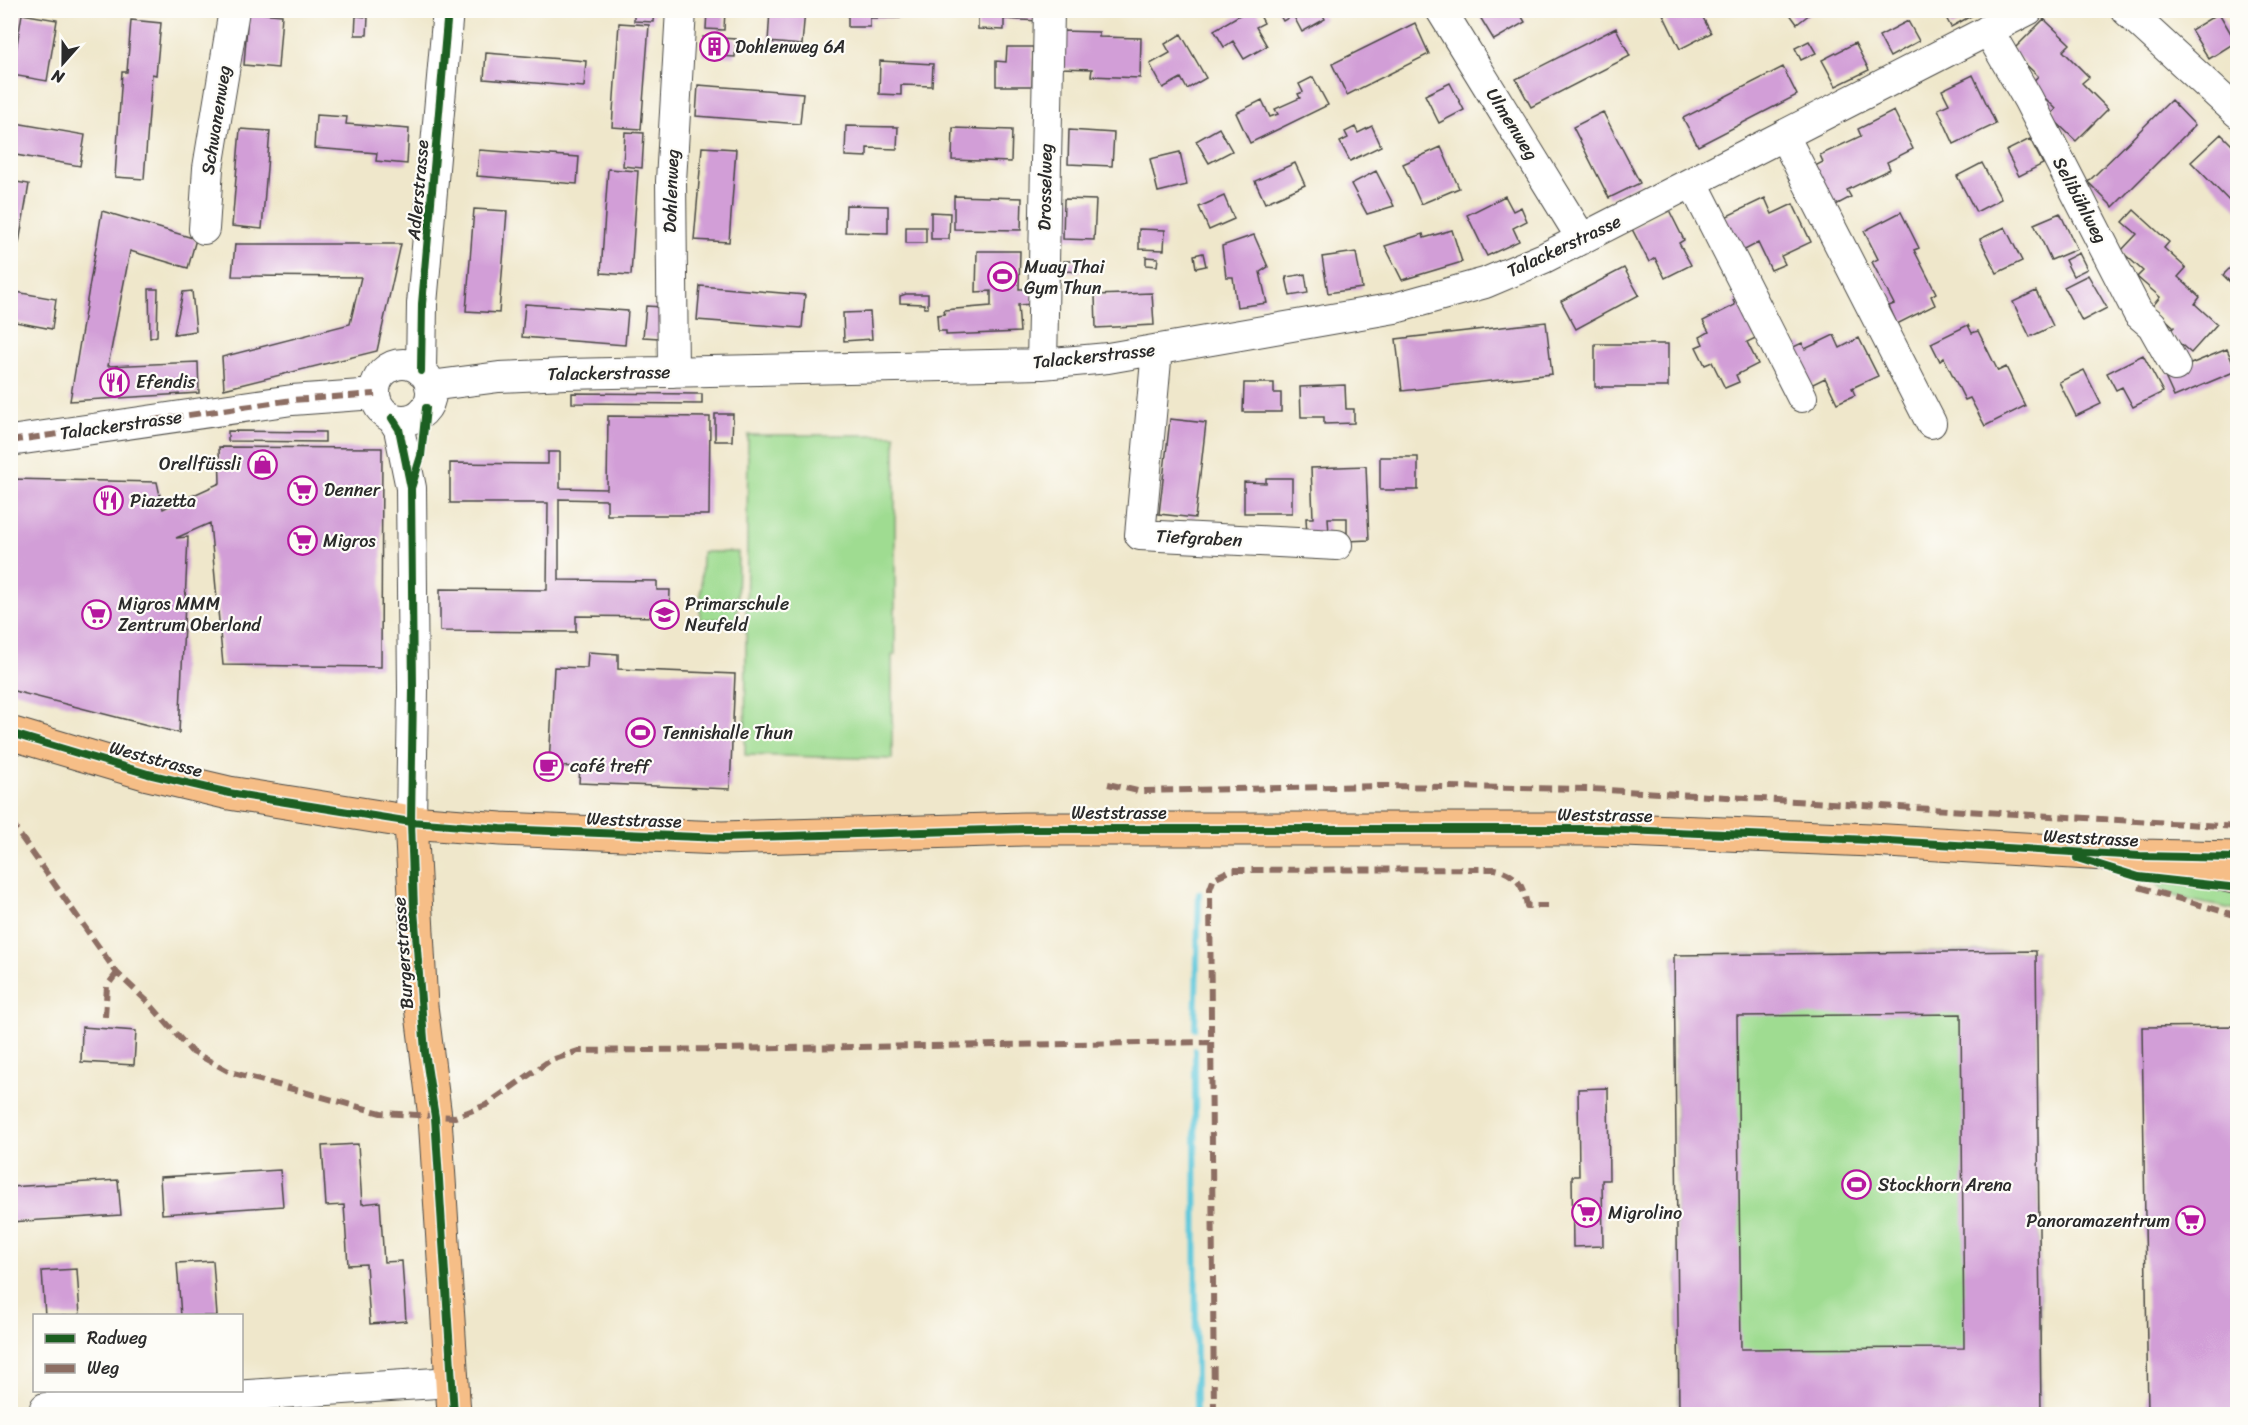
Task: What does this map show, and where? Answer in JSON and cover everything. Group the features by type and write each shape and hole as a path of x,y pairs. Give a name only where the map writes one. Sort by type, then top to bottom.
{"main road":[{"name":"Weststrasse","path":"10,733 188,784 229,793 411,822 622,836 722,838 1047,829 1600,829 1871,840 2140,856 2238,858"},
{"name":"Burgerstrasse","path":"411,822 421,1006 435,1118 454,1414"},
{"path":"2140,856 2238,878"}],"street":[{"name":"Schwanenweg","path":"204,229 208,168 234,10"},
{"name":"Adlerstrasse","path":"426,389 422,304 448,10"},
{"name":"Dohlenweg","path":"673,372 670,192 681,10"},
{"name":"Drosselweg","path":"1042,364 1049,10"},
{"name":"Ulmenweg","path":"1441,10 1582,239"},
{"name":"Talackerstrasse","path":"426,389 499,377 1042,364 1108,358 1395,308 1485,282 1582,239 2028,10"},
{"path":"2126,10 2238,112"},
{"name":"Selibühlweg","path":"1988,30 2028,99 2138,313 2152,325 2175,366"},
{"path":"1784,136 1931,423"},
{"path":"1693,183 1802,397"},
{"name":"Adlerstrasse","path":"385,393 422,304"},
{"name":"Tiefgraben","path":"1157,350 1140,535 1337,545"},
{"path":"405,365 426,389 414,418 385,393 405,365"},
{"name":"Burgerstrasse","path":"411,488 421,456 426,389"},
{"name":"Talackerstrasse","path":"10,441 292,400 385,393"},
{"name":"Burgerstrasse","path":"385,393 399,429 411,488 411,822"},
{"path":"45,1408 452,1382"}],"green space":[{"path":"748,435 895,435 895,655 892,655 892,759 745,755"},
{"path":"702,552 738,552 737,619 700,620"},
{"path":"2156,882 2237,891 2237,910 2180,897 2161,888"},
{"name":"Stockhorn Arena","path":"2036,951 2041,1414 1679,1414 1674,955"}],"building":[{"path":"634,10 654,10 653,22 634,21"},
{"path":"707,10 725,10 724,30 706,29"},
{"path":"770,10 805,10 802,45 768,42"},
{"path":"848,10 901,10 900,18 870,18 870,27 848,27"},
{"path":"978,10 1038,10 1038,21 1004,19 1004,30 978,29"},
{"path":"1248,10 1257,10 1264,23 1256,27 1267,46 1244,59 1233,41 1224,47 1214,30"},
{"path":"1277,10 1320,10 1325,19 1302,32 1293,15 1283,21"},
{"path":"1491,10 1518,10 1525,22 1494,40 1480,17"},
{"path":"1661,10 1699,10 1711,33 1680,49"},
{"path":"1787,10 1815,10 1797,24"},
{"path":"1942,10 1982,10 1951,27"},
{"path":"248,12 282,15 278,68 244,65"},
{"path":"2219,13 2236,42 2209,59 2191,30"},
{"path":"22,14 57,20 47,81 12,75"},
{"path":"356,16 368,17 367,35 355,35"},
{"path":"2044,19 2070,44 2063,51 2089,77 2082,83 2108,109 2076,141 2050,116 2056,109 2031,84 2038,76 2012,51"},
{"path":"131,20 161,23 156,75 152,74 144,179 115,177 122,72 127,72"},
{"path":"1908,21 1919,41 1890,57 1879,36"},
{"path":"619,23 649,25 641,129 612,127"},
{"path":"1415,23 1429,54 1347,95 1332,64"},
{"path":"1616,28 1630,56 1531,107 1516,79"},
{"path":"1061,31 1099,32 1099,37 1141,38 1140,78 1091,76 1092,69 1060,68"},
{"path":"1181,34 1206,78 1187,89 1181,78 1163,88 1150,64 1170,53 1165,44"},
{"name":"Dohlenweg 6A","path":"703,37 736,39 735,57 702,55"},
{"path":"1809,41 1816,53 1801,60 1795,48"},
{"path":"1855,43 1869,70 1836,86 1822,60"},
{"path":"1007,47 1033,47 1032,86 996,86 996,61 1006,62"},
{"path":"486,53 586,61 584,87 484,79"},
{"path":"880,61 933,64 932,86 901,85 901,95 879,94"},
{"path":"1783,67 1797,95 1698,146 1683,118"},
{"path":"1973,75 1996,124 1954,144 1938,109 1949,104 1942,90"},
{"path":"1313,77 1328,105 1250,143 1236,113 1262,100 1270,117 1278,114 1275,109 1300,98 1298,94 1303,92 1299,84"},
{"path":"1450,83 1464,110 1439,123 1425,95"},
{"path":"698,85 803,93 800,124 696,116"},
{"path":"2171,100 2195,125 2113,207 2088,182"},
{"path":"1894,111 1913,149 1887,162 1890,169 1847,190 1851,197 1834,206 1815,166 1823,162 1820,155 1861,136 1858,129"},
{"path":"1603,112 1640,183 1609,198 1573,127"},
{"path":"316,115 347,117 346,124 409,129 407,164 376,161 377,153 314,148"},
{"path":"10,122 85,135 80,166 10,154"},
{"path":"846,126 898,127 897,149 867,148 867,157 845,156"},
{"path":"1372,126 1381,146 1350,161 1340,142 1348,138 1345,132 1355,127 1358,133"},
{"path":"953,128 1012,130 1011,162 952,160"},
{"path":"1219,128 1232,151 1209,163 1196,141"},
{"path":"240,129 270,131 262,229 232,226"},
{"path":"1069,130 1114,133 1112,166 1068,164"},
{"path":"625,132 644,133 642,168 623,166"},
{"path":"2221,134 2238,151 2238,210 2191,162"},
{"path":"2030,139 2043,164 2019,176 2006,151"},
{"path":"702,147 736,149 729,242 694,240"},
{"path":"1441,147 1459,188 1421,204 1403,164"},
{"path":"479,150 579,157 577,184 477,176"},
{"path":"1180,152 1187,185 1158,192 1150,159"},
{"path":"1295,163 1305,185 1265,203 1255,181"},
{"path":"1982,163 2001,199 1976,212 1957,176"},
{"path":"608,169 638,171 631,275 601,273"},
{"path":"1376,171 1394,206 1367,214 1351,184"},
{"path":"10,181 29,184 19,243 13,243 12,249"},
{"path":"954,196 1022,198 1021,230 954,229"},
{"path":"1224,196 1234,219 1209,230 1199,207"},
{"path":"1505,196 1513,211 1521,207 1527,221 1513,228 1519,241 1487,256 1467,215"},
{"path":"1765,198 1772,214 1793,204 1811,242 1781,256 1785,264 1771,270 1758,243 1739,253 1723,218"},
{"path":"1064,199 1096,200 1094,240 1063,239"},
{"path":"846,205 888,206 888,233 845,232"},
{"path":"474,209 507,211 499,313 466,311"},
{"path":"1669,210 1684,240 1679,243 1691,265 1665,278 1655,258 1649,262 1632,229"},
{"path":"2134,210 2169,242 2164,248 2186,268 2178,277 2200,297 2195,304 2217,324 2191,353 2168,333 2174,327 2152,307 2160,297 2137,277 2143,271 2121,251 2137,234 2123,222"},
{"path":"102,211 196,239 188,268 130,251 108,366 198,362 199,393 70,401"},
{"path":"931,212 950,213 949,239 931,239"},
{"path":"1901,212 1919,248 1914,250 1936,293 1931,296 1935,305 1897,324 1889,306 1894,304 1872,262 1878,259 1864,231"},
{"path":"2060,213 2077,249 2051,260 2034,224"},
{"path":"906,227 926,227 926,243 906,243"},
{"path":"2005,227 2022,261 1997,273 1980,239"},
{"path":"1139,229 1165,230 1164,250 1139,249"},
{"path":"1452,230 1462,262 1402,280 1385,246 1423,234 1424,238"},
{"path":"1254,235 1268,267 1260,272 1267,303 1237,307 1233,277 1226,277 1222,246"},
{"path":"235,244 401,244 377,351 224,389 222,357 350,324 361,277 232,276"},
{"path":"977,251 1020,251 1019,289 1032,289 1033,304 1018,305 1020,332 946,335 946,331 938,331 937,315 945,314 944,310 991,306 991,291 976,292"},
{"path":"1356,252 1362,288 1328,293 1322,257"},
{"path":"1203,253 1206,266 1196,268 1194,255"},
{"path":"2079,253 2087,269 2073,276 2065,260"},
{"path":"1146,257 1158,258 1157,266 1146,265"},
{"path":"2238,260 2238,290 2223,275"},
{"path":"1064,261 1082,261 1082,272 1064,271"},
{"path":"1624,268 1639,295 1576,329 1561,301"},
{"path":"1305,274 1308,293 1290,296 1286,277"},
{"path":"2088,275 2107,308 2082,321 2064,287"},
{"path":"700,286 805,295 802,328 697,320"},
{"path":"149,289 158,289 157,336 150,338"},
{"path":"10,291 56,299 52,329 10,321"},
{"path":"192,291 196,331 174,334 183,292"},
{"path":"2036,291 2053,326 2030,337 2013,302"},
{"path":"1152,293 1154,325 1096,328 1095,295"},
{"path":"1746,293 1766,333 1747,342 1758,364 1736,375 1739,382 1725,388 1712,362 1705,365 1696,347 1703,344 1700,337 1709,332 1703,321 1735,305 1733,300"},
{"path":"928,294 928,308 924,308 924,304 900,303 900,296"},
{"path":"525,304 628,311 625,345 522,337"},
{"path":"646,306 662,307 659,338 643,337"},
{"path":"870,312 872,339 844,341 843,313"},
{"path":"1546,322 1552,374 1402,391 1396,339"},
{"path":"1968,325 1972,333 1978,331 1998,371 2006,367 2025,406 1985,426 1970,398 1965,400 1944,358 1940,361 1931,343"},
{"path":"1834,335 1840,348 1859,338 1878,376 1852,388 1855,395 1837,403 1825,378 1805,388 1787,350 1802,343 1805,349"},
{"path":"1595,344 1668,344 1668,387 1595,387"},
{"path":"2227,349 2236,371 2174,397 2164,375"},
{"path":"2143,355 2163,392 2133,407 2122,387 2116,390 2107,373"},
{"path":"2084,370 2101,404 2076,416 2059,382"},
{"path":"1244,383 1274,383 1274,393 1281,393 1281,412 1243,412"},
{"path":"1345,385 1346,409 1354,409 1354,423 1324,424 1324,417 1301,417 1300,387"},
{"path":"572,393 702,394 702,404 572,403"},
{"path":"715,414 733,414 732,441 715,441"},
{"path":"608,416 710,417 709,515 607,515 607,500 559,499 559,580 657,581 657,590 670,590 669,617 576,616 576,632 440,631 440,589 547,590 548,503 450,503 450,463 548,464 548,452 560,452 560,488 607,489"},
{"path":"1170,419 1206,423 1195,518 1159,514"},
{"path":"228,431 325,432 325,442 228,441"},
{"path":"219,447 382,448 381,667 223,665 210,523 176,538 188,537 179,733 10,690 10,479 157,482 163,509 220,483"},
{"path":"1380,457 1418,457 1418,490 1380,490"},
{"path":"1366,466 1369,540 1347,541 1347,518 1328,518 1329,534 1307,535 1306,518 1313,518 1311,468"},
{"path":"1266,478 1292,478 1292,513 1244,513 1244,482 1266,483"},
{"name":"Tennishalle Thun","path":"588,652 618,654 618,669 735,674 730,789 579,783 580,767 549,766 554,667 587,668"},
{"path":"2036,951 2041,1414 1679,1414 1674,955","holes":["1961,1014 1964,1348 1741,1349 1737,1016"]},
{"name":"Panoramazentrum","path":"2238,1026 2238,1414 2148,1414 2142,1027"},
{"path":"82,1027 136,1031 134,1065 81,1062"},
{"path":"1608,1088 1609,1180 1602,1180 1603,1246 1573,1247 1572,1176 1579,1176 1578,1089"},
{"path":"358,1144 362,1204 380,1202 384,1262 402,1261 406,1321 370,1324 366,1264 348,1265 344,1205 326,1206 322,1146"},
{"path":"280,1170 283,1206 162,1214 160,1177"},
{"path":"118,1180 121,1215 10,1222 10,1187"},
{"path":"213,1261 217,1314 181,1314 177,1263"},
{"path":"77,1269 80,1314 45,1314 42,1271"}],"waterway":[{"path":"1195,1028 1199,893"},
{"path":"1195,1050 1196,1414"}],"marked path":[{"path":"10,441 292,400 375,394"},
{"path":"1108,784 1138,791 1382,786 1591,789 2238,827"},
{"path":"10,821 117,973 148,1002 191,1051 230,1072 381,1113 455,1117 486,1105 549,1061 578,1051 1210,1042"},
{"path":"1214,1414 1210,889 1214,878 1231,870 1495,869 1514,877 1524,892 1527,906 1547,906"},
{"path":"2139,887 2238,916"},
{"path":"105,1017 107,986 117,973"}],"cycle path":[{"path":"421,371 422,304 448,10"},
{"path":"411,488 421,456 426,408"},
{"path":"392,418 399,429 411,488 413,690 411,822 414,909 425,1052 435,1117 454,1414"},
{"path":"10,733 148,774 229,793 411,822 501,829 722,838 1023,829 1600,829 1871,840 2140,856 2238,858"},
{"path":"2077,858 2139,877 2238,888"}],"place":[{"name":"Dohlenweg 6A","path":"714,47"},
{"name":"Muay Thai Gym Thun","path":"1003,277"},
{"name":"Efendis","path":"115,382"},
{"name":"Orellfüssli","path":"262,464"},
{"name":"Denner","path":"303,490"},
{"name":"Piazetta","path":"109,501"},
{"name":"Migros","path":"302,541"},
{"name":"Migros MMM Zentrum Oberland","path":"97,614"},
{"name":"Primarschule Neufeld","path":"664,614"},
{"name":"Tennishalle Thun","path":"641,733"},
{"name":"café treff","path":"549,766"},
{"name":"Stockhorn Arena","path":"1857,1185"},
{"name":"Migrolino","path":"1587,1213"},
{"name":"Panoramazentrum","path":"2191,1221"}]}
